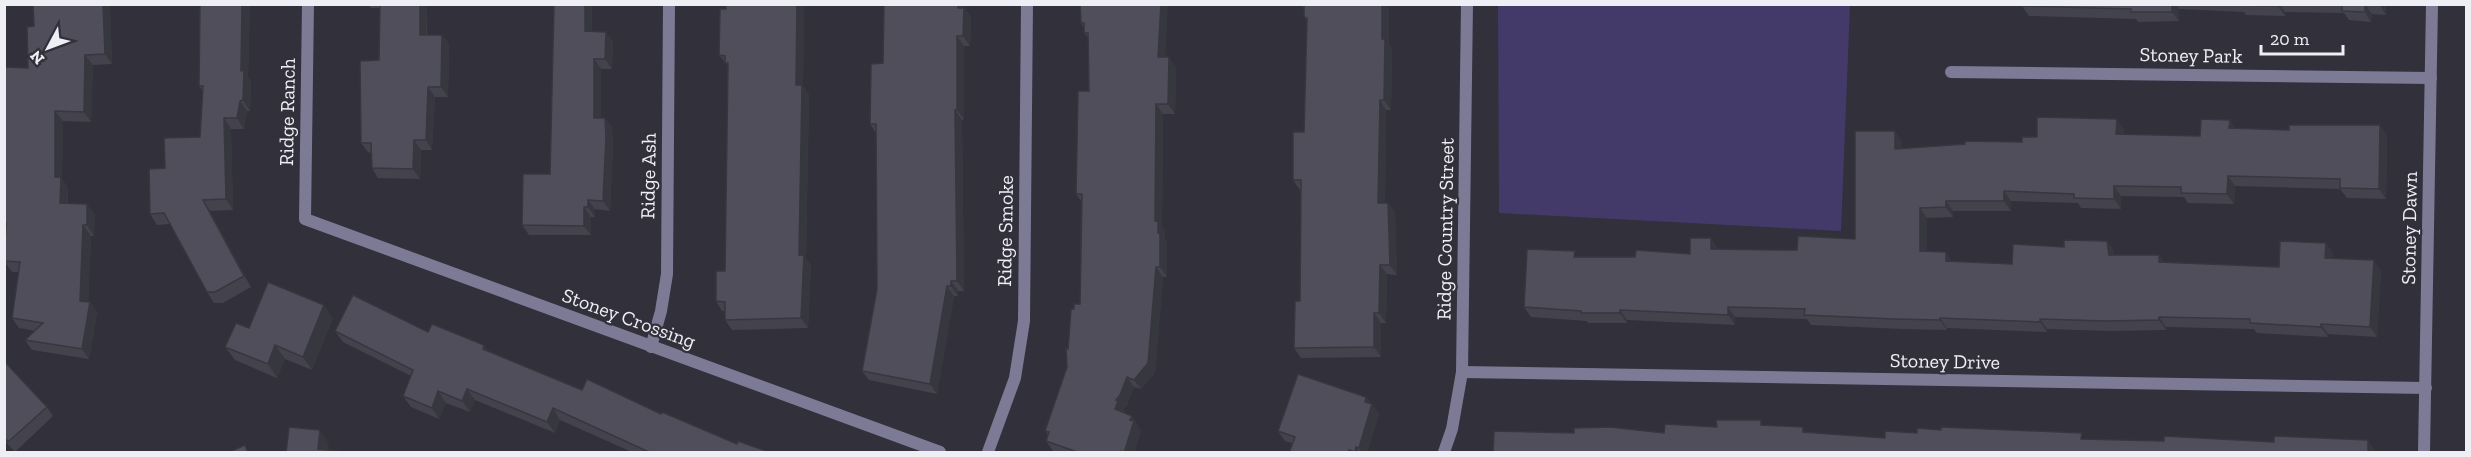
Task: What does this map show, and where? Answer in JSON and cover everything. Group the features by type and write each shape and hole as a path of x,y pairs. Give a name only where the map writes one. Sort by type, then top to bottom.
{"street":[{"name":"Ridge Ranch","path":"304,219 308,4"},
{"name":"Ridge Ash","path":"651,347 661,311 667,274 669,4"},
{"name":"Ridge Smoke","path":"988,453 1015,378 1024,321 1027,4"},
{"name":"Ridge Country Street","path":"1444,453 1452,429 1462,372 1467,4"},
{"name":"Stoney Dawn","path":"2424,453 2432,4"},
{"name":"Stoney Park","path":"1951,72 2431,78"},
{"name":"Stoney Crossing","path":"304,219 940,453"},
{"name":"Stoney Drive","path":"1462,372 2426,388"}],"shaded area":[{"path":"1498,5 1850,5 1841,231 1499,213"}],"building":[{"path":"33,4 103,4 105,54 85,55 84,112 55,111 55,177 61,177 60,203 87,204 87,225 83,225 80,301 90,302 82,349 25,340 43,323 12,318 20,262 4,261 6,223 4,223 5,67 28,68 27,27 34,26"},
{"path":"200,4 242,4 243,100 240,101 237,118 224,118 226,199 203,200 244,276 215,292 207,292 164,213 150,214 149,169 165,168 164,138 200,137 203,86 199,86"},
{"path":"380,4 420,4 420,35 442,35 441,87 428,87 426,140 414,140 413,169 372,168 371,143 361,143 360,61 379,60"},
{"path":"554,4 585,4 585,31 606,32 605,59 594,59 594,118 605,118 603,201 588,200 588,207 584,207 584,226 522,225 523,174 550,174"},
{"path":"726,4 797,4 796,85 802,85 799,255 804,255 801,318 725,320 725,302 716,301 716,271 725,271 728,63 725,63 725,56 719,55 720,9 726,9"},
{"path":"884,4 958,4 958,8 964,8 963,36 957,36 957,110 955,110 957,281 951,281 951,286 947,286 930,384 862,371 877,289 876,124 870,124 871,64 883,63"},
{"path":"1080,4 1161,4 1158,57 1169,57 1168,104 1156,104 1155,221 1158,221 1158,233 1160,233 1160,267 1156,267 1148,363 1134,380 1127,377 1116,400 1118,401 1115,409 1132,416 1130,420 1134,421 1124,453 1121,451 1120,453 1080,453 1046,441 1049,432 1045,431 1067,367 1066,348 1068,349 1071,309 1074,309 1074,304 1080,304 1082,194 1076,194 1078,91 1089,91 1088,33 1084,33 1084,23 1081,23"},
{"path":"1304,4 1382,4 1382,39 1385,39 1384,100 1380,100 1378,203 1388,203 1390,265 1380,265 1379,313 1374,313 1374,347 1294,348 1295,301 1300,301 1301,180 1293,180 1293,132 1304,132 1307,18 1304,17"},
{"path":"2022,4 2172,4 2172,12 2131,12 2131,9 2022,6"},
{"path":"2278,4 2278,6 2239,5"},
{"path":"2342,4 2365,4 2365,12 2342,11"},
{"path":"2037,117 2117,119 2116,134 2200,136 2201,119 2230,120 2229,128 2289,130 2289,125 2380,125 2379,189 2340,188 2340,179 2228,176 2227,194 2181,193 2181,187 2114,186 2114,199 2074,198 2074,194 2004,191 2004,201 1946,201 1946,207 1920,208 1920,251 1946,252 1946,261 2012,264 2013,244 2064,247 2064,240 2107,241 2109,255 2159,255 2159,262 2279,267 2280,241 2326,243 2325,258 2374,260 2370,327 2250,323 2250,319 2159,317 2159,320 2105,321 2040,319 2040,322 1804,315 1805,309 1728,307 1728,315 1620,310 1620,313 1581,313 1581,311 1524,307 1527,249 1575,251 1574,257 1635,257 1636,250 1690,254 1690,238 1711,238 1711,249 1777,250 1797,250 1798,236 1855,239 1855,131 1895,131 1895,149 1965,144 1965,141 2022,142 2022,137 2037,137"},
{"path":"268,282 324,305 303,357 275,345 268,364 225,347 236,323 249,328"},
{"path":"353,295 428,332 432,324 484,345 483,349 582,390 587,379 661,414 662,412 737,444 738,441 772,453 651,453 553,408 547,422 467,389 462,401 438,391 432,408 403,396 413,370 335,331"},
{"path":"4,361 47,407 8,442 4,437"},
{"path":"1298,374 1366,397 1365,402 1372,404 1359,448 1356,447 1355,452 1349,450 1348,453 1289,453 1295,437 1278,431"},
{"path":"1716,420 1761,420 1761,425 1803,427 1803,432 1885,438 1885,431 1917,433 1917,428 1941,430 1941,427 2082,433 2081,439 2164,441 2164,436 2274,442 2274,436 2368,440 2368,453 1493,453 1494,431 1574,433 1574,428 1610,427 1664,433 1665,424 1717,427"},
{"path":"289,427 320,430 318,449 339,451 339,453 286,453"},
{"path":"245,445 248,453 227,453"}]}
